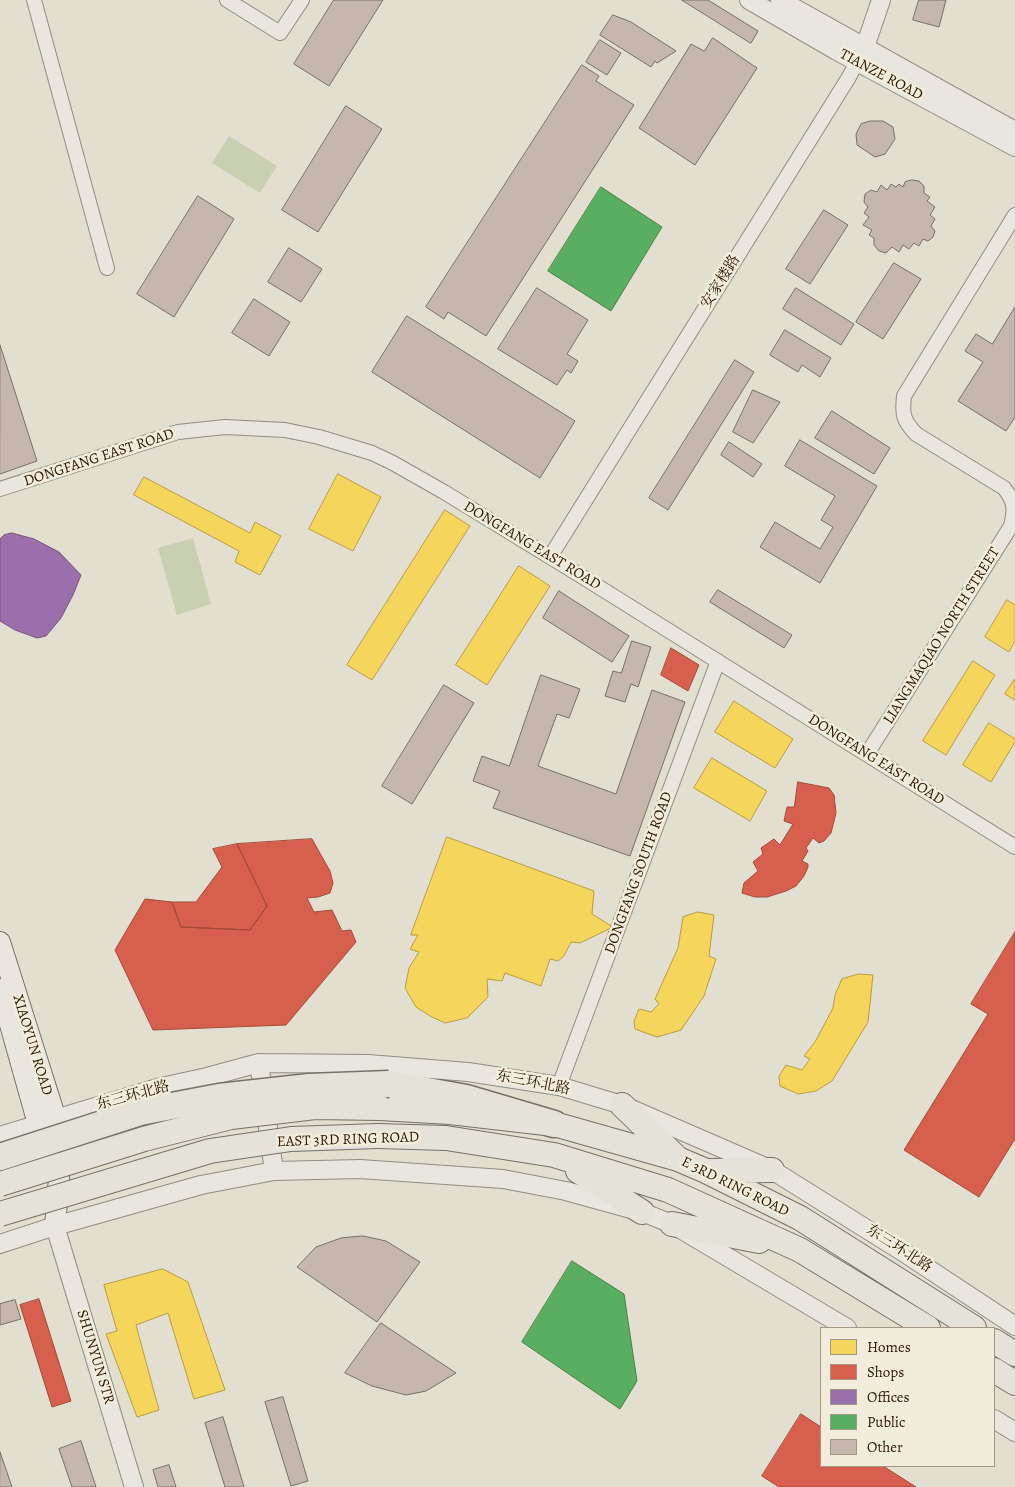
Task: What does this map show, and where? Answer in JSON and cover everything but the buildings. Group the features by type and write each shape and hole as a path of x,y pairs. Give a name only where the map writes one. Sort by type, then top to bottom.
{"highway":[{"path":"0,1157 140,1112 219,1097 309,1088 390,1084 466,1098 554,1124"},
{"path":"622,1105 678,1159"},
{"name":"EAST 3RD RING ROAD","path":"0,1184 144,1139 231,1117 315,1107 380,1108"},
{"name":"E 3RD RING ROAD","path":"380,1108 450,1112 554,1124 678,1159 800,1218 974,1327"},
{"name":"EAST 3RD RING ROAD","path":"0,1214 210,1151 291,1139 378,1136 446,1138 554,1155"},
{"path":"554,1155 642,1212"},
{"name":"E 3RD RING ROAD","path":"554,1155 668,1190 800,1250 924,1326"},
{"path":"706,1171 772,1170"},
{"path":"672,1224 800,1250"},
{"path":"995,1342 1015,1354"},
{"path":"995,1371 1015,1383"}],"main road":[{"name":"XIAOYUN ROAD","path":"0,942 47,1122"},
{"name":"XIAOYUN ROAD","path":"0,989 47,1122"},
{"path":"47,1122 55,1179 55,1226"}],"street":[{"path":"34,0 107,268"},
{"path":"227,0 280,32 302,0"},
{"name":"TIANZE ROAD","path":"749,0 1015,131"},
{"name":"TIANZE ROAD","path":"780,0 861,55 1015,147"},
{"name":"安家楼路","path":"550,557 861,55 881,0"},
{"name":"LIANGMAQIAO NORTH STREET","path":"867,754 1011,526 1015,511 1011,497 1004,488 916,434 906,423 902,411 904,396 1015,215"},
{"name":"DONGFANG EAST ROAD","path":"0,489 178,432 226,427 285,430 349,445 393,463 550,557 718,660 1015,847"},
{"name":"DONGFANG SOUTH ROAD","path":"559,1086 718,660"},
{"path":"259,1063 274,1171"},
{"name":"东三环北路","path":"0,1136 157,1088 259,1063 368,1064 468,1072 559,1086 622,1105 772,1170 856,1221 1015,1326"},
{"path":"0,1244 55,1226 202,1185 274,1171 360,1169 503,1180 566,1192 642,1212 672,1224 845,1327"},
{"path":"0,1195 55,1179"},
{"name":"SHUNYUN STR","path":"55,1226 134,1487"},
{"path":"973,1298 983,1319 977,1327"},
{"path":"995,1420 1015,1432"}],"green space":[{"path":"229,136 277,166 260,193 212,163"},
{"path":"193,538 211,604 177,615 158,548"}]}
